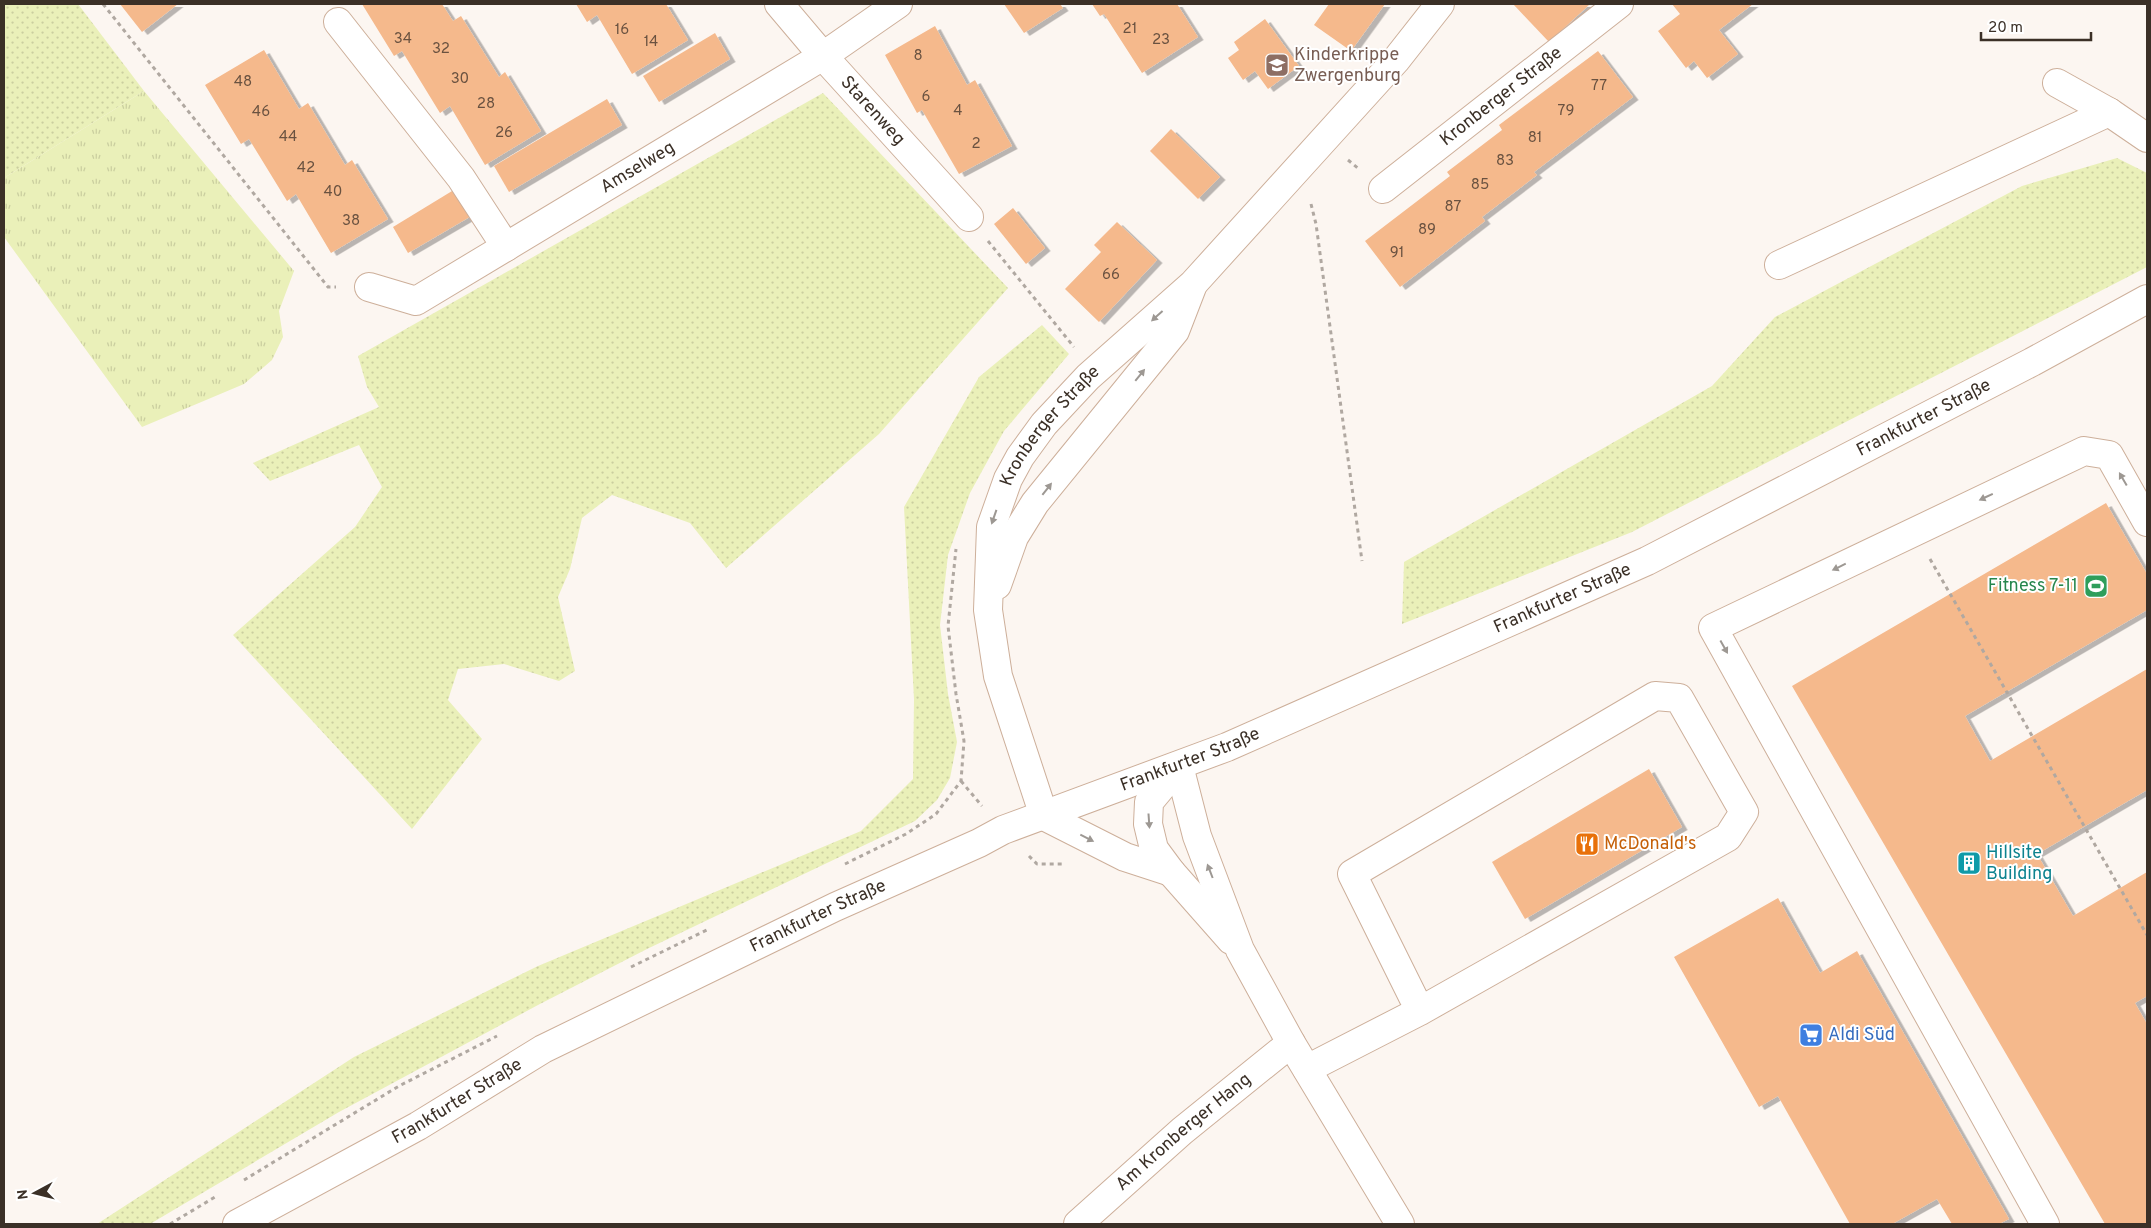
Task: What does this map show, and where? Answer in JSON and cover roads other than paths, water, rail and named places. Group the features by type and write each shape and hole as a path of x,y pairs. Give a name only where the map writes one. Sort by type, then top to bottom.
{"street":[{"name":"Starenweg","path":"779,4 823,56 969,217"},
{"name":"Amselweg","path":"369,287 416,301 823,56 898,4"},
{"name":"Kronberger Straße","path":"1044,816 998,676 988,610 991,527 1008,479 1020,457 1044,424 1088,377 1193,284 1322,139 1396,60 1440,4"},
{"name":"Kronberger Straße","path":"1382,189 1619,4"},
{"path":"338,22 461,178 506,247"},
{"path":"2058,83 2109,112 2147,138"},
{"path":"1778,265 2109,112"},
{"name":"Kronberger Straße","path":"988,610 1014,537 1035,503 1176,331 1193,284"},
{"name":"Frankfurter Straße","path":"237,1224 418,1126 543,1048 835,907 979,843 1003,830 1236,744 1647,561 2032,362 2147,299"},
{"path":"2046,1224 1713,628 2084,451 2109,455 2147,522"},
{"path":"1307,1070 1420,1011 1728,837 1744,812 1679,698 1655,696 1352,874 1420,1011"},
{"path":"1179,766 1148,802 1148,824 1154,848 1171,872 1240,950"},
{"path":"1179,766 1197,836 1240,950 1290,1044 1400,1224"},
{"path":"1044,816 1125,857 1171,872"},
{"name":"Am Kronberger Hang","path":"1078,1224 1182,1131 1290,1044"}],"place":[{"name":"Kinderkrippe Zwergenburg","path":"1277,65"},
{"name":"Fitness 7-11","path":"2096,586"},
{"name":"McDonald's","path":"1587,844"},
{"name":"Hillsite Building","path":"1969,863"},
{"name":"Aldi Süd","path":"1811,1035"}]}
